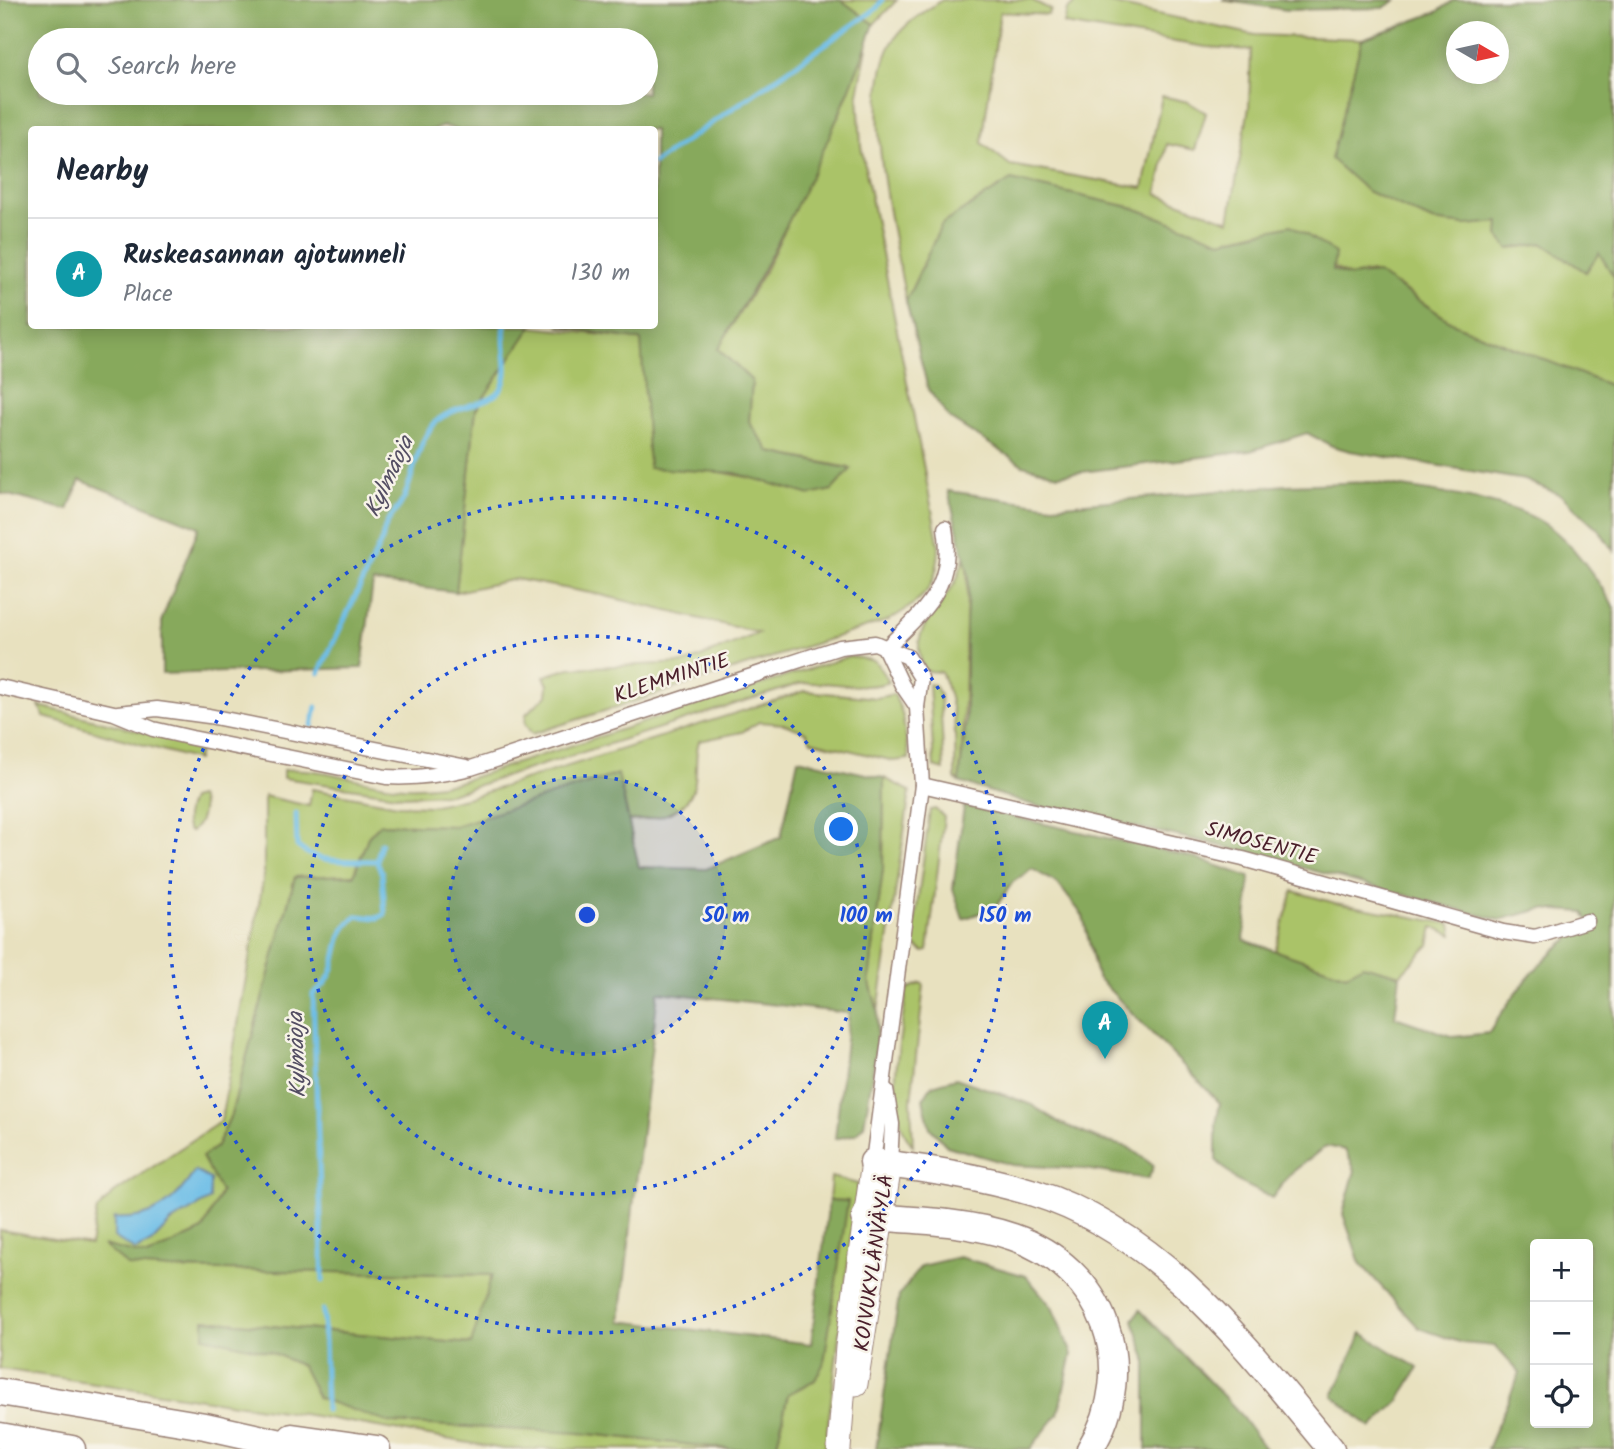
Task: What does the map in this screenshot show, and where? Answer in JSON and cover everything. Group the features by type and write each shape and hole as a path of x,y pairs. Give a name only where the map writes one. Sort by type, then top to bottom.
{"highway":[{"path":"881,1163 989,1181 1036,1194 1109,1229 1190,1289 1223,1322 1331,1449"},
{"path":"873,1217 965,1226 1013,1237 1051,1255 1082,1282 1101,1310 1112,1344 1114,1374 1109,1406 1090,1449"},
{"path":"0,1392 205,1426 377,1449"},
{"path":"205,1426 308,1449"},
{"path":"0,1436 72,1449"},
{"path":"0,1443 21,1449"}],"main road":[{"name":"KOIVUKYLÄNVÄYLÄ","path":"841,1449 847,1347 881,1163"}],"street":[{"path":"886,649 930,604 941,588 947,556 945,528"},
{"name":"KLEMMINTIE","path":"0,687 114,713 179,735 386,777 437,777 840,647 874,643 886,649"},
{"name":"KOIVUKYLÄNVÄYLÄ","path":"881,1163 892,1124 884,1075 922,785 917,707 921,678 908,657 886,649"},
{"name":"KLEMMINTIE","path":"114,713 157,709 209,716 471,768"},
{"name":"SIMOSENTIE","path":"922,785 1243,859 1503,932 1535,937 1587,921"}],"green space":[{"path":"0,0 841,0 874,24 824,149 763,271 718,349 752,381 749,422 770,452 851,469 832,490 810,495 735,473 649,468 641,340 575,329 658,329 658,126 28,126 28,329 530,329 476,409 456,592 373,582 362,668 162,674 162,619 199,527 80,480 68,510 0,493"},
{"path":"841,0 897,0 874,24"},
{"path":"942,0 1032,0 1051,10 1048,15 1000,12 982,143 1010,165 1143,188 1162,96 1188,102 1206,113 1195,150 1167,144 1157,194 1229,221 1249,107 1251,50 1206,47 1064,24 1067,10 1079,0 1094,0 1255,35 1362,39 1332,159 1367,191 1432,221 1466,225 1500,222 1509,249 1542,243 1586,272 1599,252 1614,277 1614,387 1456,325 1400,287 1371,272 1350,276 1261,231 1221,241 1134,208 1011,180 942,224 906,301 887,204 879,127 879,92 884,61 896,37 912,21"},
{"path":"1222,0 1396,0 1383,8 1287,10"},
{"path":"1454,0 1614,0 1614,277 1599,253 1586,272 1542,243 1509,249 1498,236 1499,222 1466,225 1432,221 1367,191 1331,159 1362,39 1437,12"},
{"path":"868,42 858,94 861,146 939,546 932,582 920,598 889,620 532,734 525,724 526,714 547,695 548,685 544,676 570,668 686,663 759,633 601,595 516,579 456,592 476,409 530,329 641,339 710,470 762,480 850,468 770,452 749,422 752,381 718,349 766,269 840,113"},
{"path":"1011,180 1134,208 1221,241 1291,225 1335,253 1333,270 1350,276 1377,273 1456,325 1614,387 1614,552 1599,530 1561,495 1525,480 1350,451 1332,446 1307,433 1250,451 1058,475 1023,465 949,418 928,389 906,301 942,224"},
{"path":"1371,482 1437,492 1507,507 1545,524 1575,551 1614,607 1614,1449 1487,1449 1520,1373 1495,1346 1462,1343 1419,1328 1360,1263 1343,1214 1355,1170 1345,1150 1326,1146 1290,1174 1272,1198 1237,1181 1216,1160 1216,1124 1220,1103 1097,977 1083,916 1058,884 1032,869 1013,882 995,908 963,919 953,889 964,806 1192,857 1250,877 1244,940 1346,975 1363,965 1400,975 1395,1017 1454,1037 1489,1033 1533,972 1561,945 1591,925 1584,912 1542,909 1499,920 1210,843 1033,805 959,782 966,721 969,576 948,491 1053,506 1286,485"},
{"path":"965,555 967,590 959,782 955,779 954,724 950,698 941,672 926,671 920,658 919,647 925,625 955,583"},
{"path":"850,656 875,661 889,682 868,686 799,684 450,794 403,796 283,778 283,770 297,770 403,787 455,783"},
{"path":"929,684 935,685 940,695 944,770 934,767"},
{"path":"805,691 877,698 894,694 902,713 909,759 894,761 811,741 806,732 784,724 759,722 742,732 699,741 695,780 690,796 677,809 658,817 629,821 618,775 455,826 380,824 368,837 354,875 295,877 231,1115 217,1146 221,1192 203,1230 147,1256 105,1246 171,1269 492,1275 472,1344 205,1320 204,1336 271,1352 303,1366 318,1398 579,1433 731,1449 503,1449 315,1416 0,1369 0,1230 90,1245 97,1210 114,1193 221,1121 264,875 264,796 309,806 312,789 398,805 431,806 474,796","holes":["195,1171 210,1199 171,1222 151,1243 114,1219 136,1220 163,1208"]},
{"path":"39,706 200,747 197,760 44,717"},
{"path":"798,759 884,778 883,869 869,980 878,1011 875,1059 864,1125 856,1134 835,1139 849,1013 658,992 620,1321 811,1344 829,1200 848,1201 824,1363 815,1380 788,1394 776,1449 731,1449 579,1433 390,1423 318,1398 302,1366 271,1352 204,1337 204,1320 471,1344 492,1275 128,1266 103,1245 147,1256 203,1230 221,1192 202,1157 217,1146 231,1115 295,877 354,875 368,837 380,824 455,826 618,774 639,867 706,869 781,837"},
{"path":"884,778 910,791 878,1011 869,980 883,869"},
{"path":"199,797 201,816 190,832 186,825 187,812 191,799"},
{"path":"935,809 944,817 928,951 924,952 912,944 930,810"},
{"path":"1293,891 1335,903 1451,924 1453,935 1433,927 1429,945 1400,975 1363,965 1347,975 1275,951"},
{"path":"921,983 924,985 911,1101 913,1146 903,1130 898,1111 896,1070 907,989"},
{"path":"956,1078 1030,1104 1060,1123 1100,1140 1128,1147 1154,1166 1148,1179 1084,1169 1012,1165 947,1146 930,1128 923,1099 932,1085"},
{"path":"831,1177 858,1184 825,1449 776,1449 788,1394 815,1380 848,1201 829,1200"},
{"path":"959,1257 1026,1276 1052,1307 1072,1354 1058,1414 1030,1449 876,1449 899,1296 921,1266"},
{"path":"1140,1310 1236,1409 1265,1449 1146,1449 1146,1358 1133,1320"},
{"path":"1362,1333 1418,1368 1399,1401 1371,1428 1333,1396"}],"water":[{"path":"195,1171 210,1179 210,1199 171,1222 151,1243 135,1250 114,1237 114,1218 140,1216 161,1208 171,1201"}],"waterway":[{"name":"Kylmäoja","path":"658,160 876,9 882,0"},
{"name":"Kylmäoja","path":"319,673 382,540 386,525 404,498 426,436 439,419 455,410 490,398 501,389 506,375 505,329"},
{"name":"Kylmäoja","path":"312,726 316,707"},
{"name":"Kylmäoja","path":"296,813 297,846 305,852 324,859 377,861 382,874 385,914 378,918 357,916 347,925 338,944 330,975 324,985 313,994 323,1281"},
{"path":"377,861 381,843"},
{"name":"Kylmäoja","path":"323,1310 326,1410"}],"place":[{"name":"Ruskeasannan ajotunneli","path":"1105,1059"}]}
